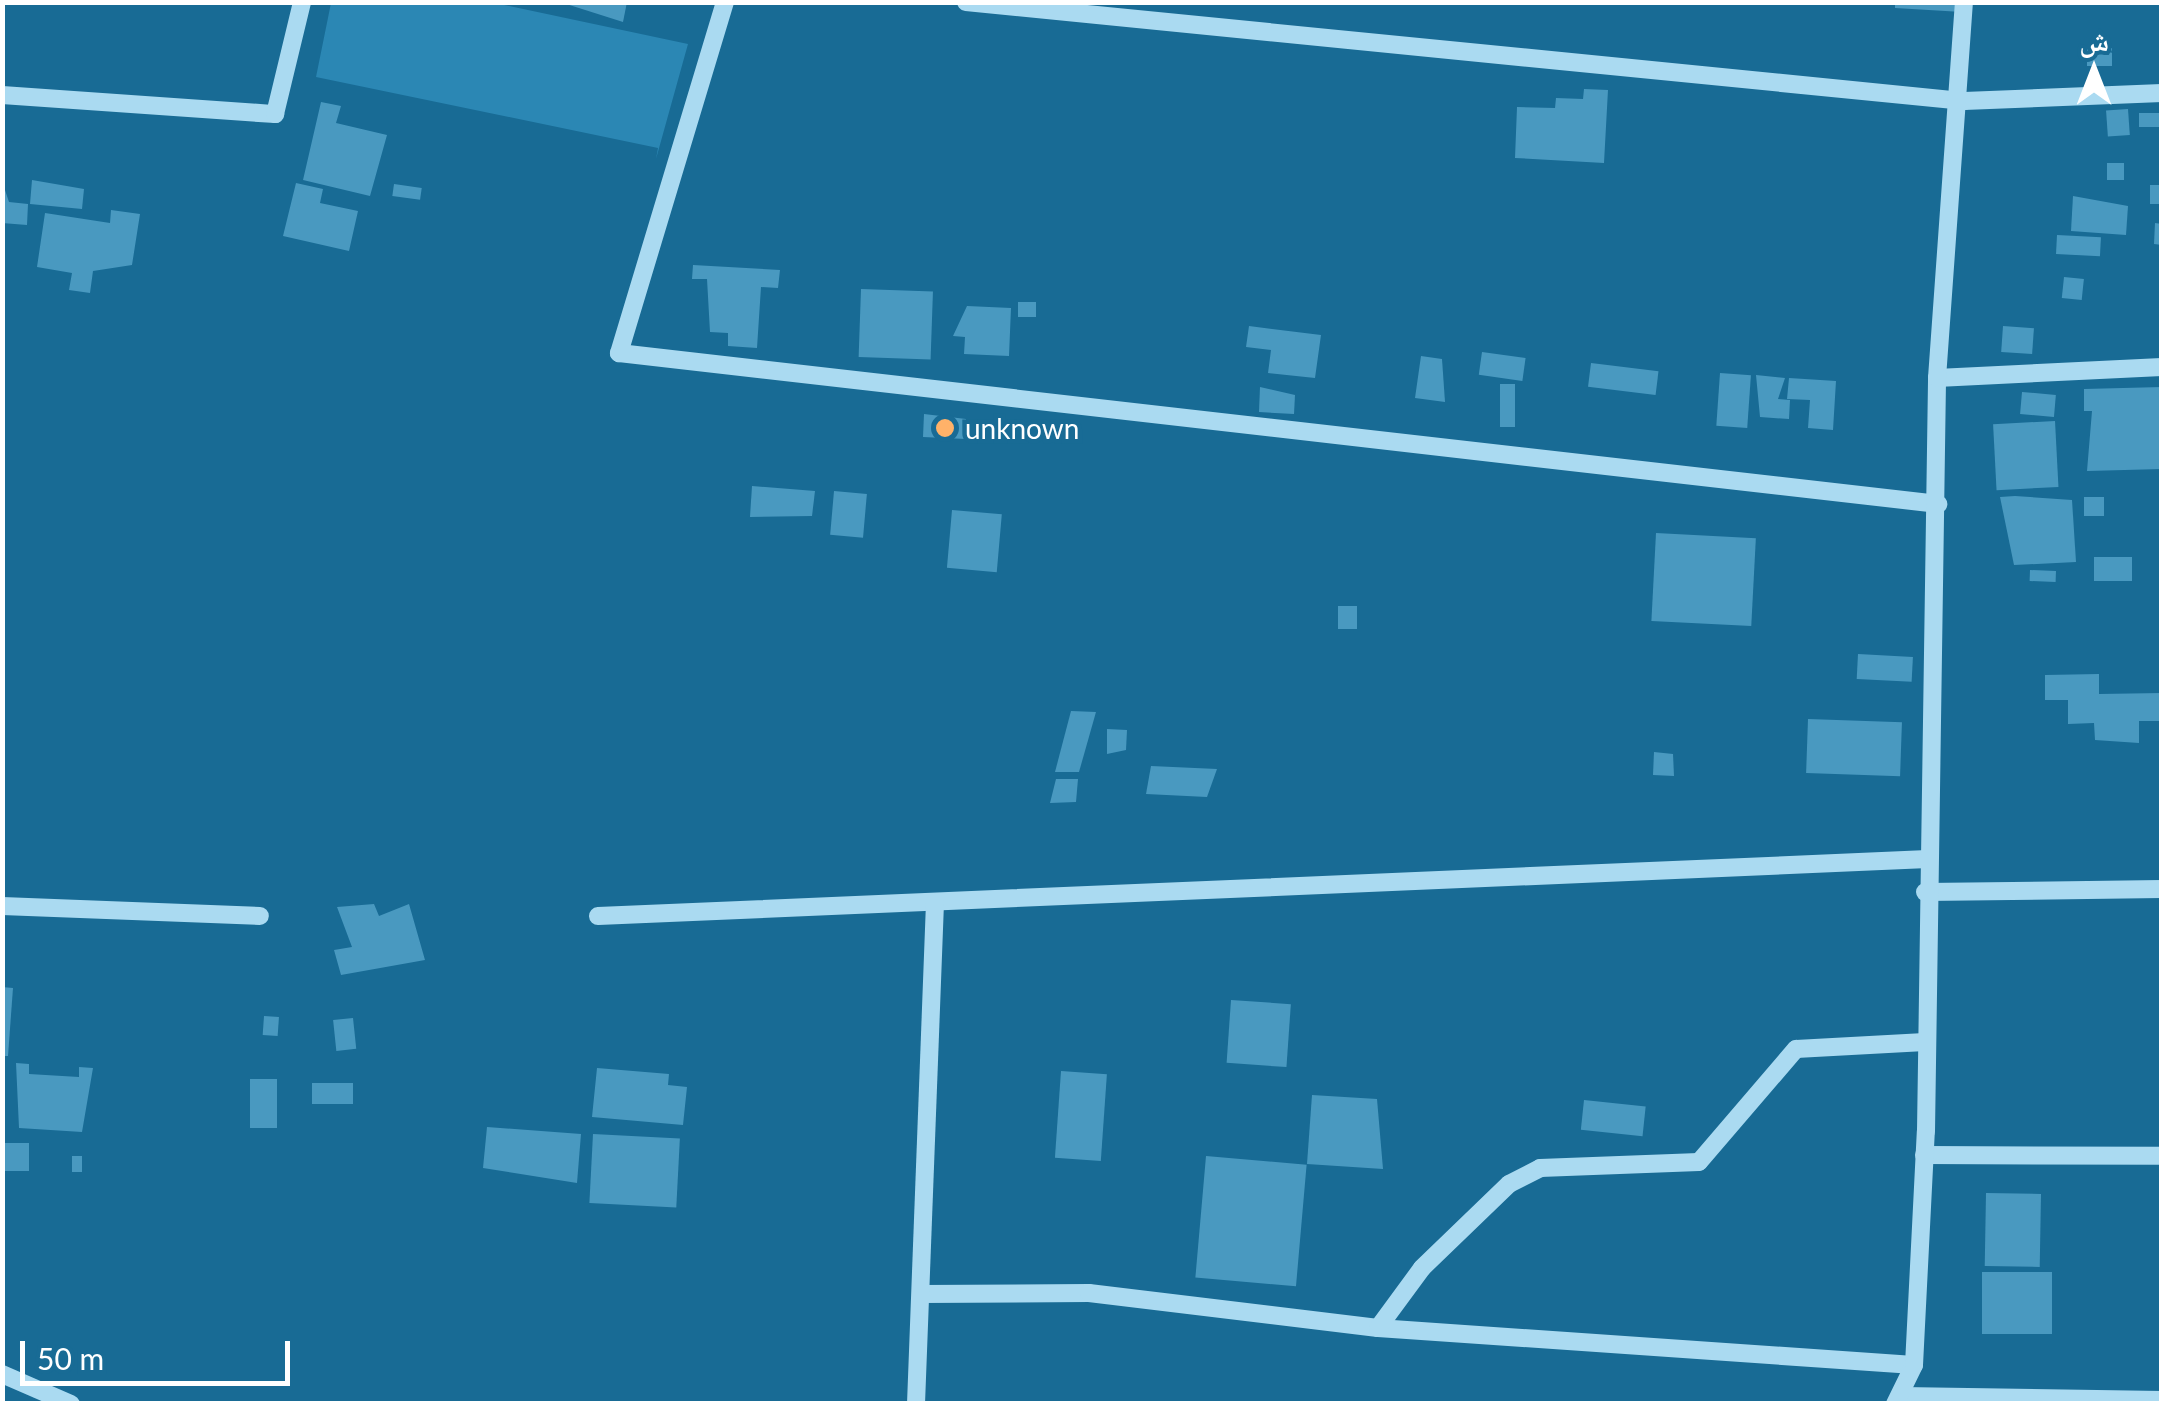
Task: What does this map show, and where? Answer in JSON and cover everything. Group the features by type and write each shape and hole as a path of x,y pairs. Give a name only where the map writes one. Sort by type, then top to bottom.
{"street":[{"path":"2,95 275,114 302,2"},
{"path":"725,2 619,353 1938,504"},
{"path":"966,2 1964,101 2162,93"},
{"path":"1964,2 1964,101 1938,378 1938,504 1925,892 1924,1155 1914,1365 1898,1400 2162,1400"},
{"path":"1938,378 2162,367"},
{"path":"598,916 1928,859"},
{"path":"1925,892 2162,889"},
{"path":"916,1404 935,902"},
{"path":"2,906 260,916"},
{"path":"1378,1328 1422,1268 1509,1184 1540,1168 1698,1162 1796,1049 1925,1042"},
{"path":"1924,1155 2162,1156"},
{"path":"921,1294 1089,1293 1378,1328 1914,1365"},
{"path":"2,1374 72,1404"}],"shaded area":[{"path":"331,3 495,3 688,44 656,159 658,148 316,77"}],"building":[{"path":"560,2 627,2 623,22"},
{"path":"1895,2 1963,2 1962,12 1895,8"},
{"path":"2087,48 2112,48 2112,66 2087,66"},
{"path":"1584,89 1608,90 1604,163 1515,158 1517,107 1555,108 1556,98 1583,99"},
{"path":"321,102 341,106 336,123 387,135 370,196 303,180"},
{"path":"2128,109 2130,135 2108,136 2106,111"},
{"path":"2139,113 2162,113 2162,127 2139,127"},
{"path":"2107,163 2124,163 2124,180 2107,180"},
{"path":"32,180 84,189 82,209 30,204"},
{"path":"2,181 9,202 28,204 27,225 2,223"},
{"path":"296,183 323,189 320,203 358,211 349,251 283,236"},
{"path":"394,184 422,188 420,200 392,196"},
{"path":"2150,185 2162,185 2162,204 2150,204"},
{"path":"2073,196 2128,206 2126,235 2071,231"},
{"path":"111,210 140,214 132,265 93,271 90,293 69,290 72,273 37,267 45,213 110,223"},
{"path":"2155,223 2162,224 2162,245 2154,244"},
{"path":"2057,235 2101,237 2100,256 2056,254"},
{"path":"693,265 780,270 778,288 761,287 757,348 728,346 728,333 710,332 707,279 692,279"},
{"path":"2064,277 2084,279 2082,300 2062,298"},
{"path":"861,289 933,292 931,359 859,357"},
{"path":"1018,302 1036,302 1036,317 1018,317"},
{"path":"967,306 1011,308 1009,356 964,354 965,337 953,336"},
{"path":"1249,326 1321,335 1315,378 1268,373 1271,350 1246,347"},
{"path":"2003,326 2034,328 2032,354 2001,352"},
{"path":"1482,352 1526,358 1522,381 1479,375"},
{"path":"1421,356 1442,359 1445,402 1415,398"},
{"path":"1591,363 1658,371 1656,395 1588,387"},
{"path":"1720,373 1751,375 1747,428 1716,426"},
{"path":"1756,375 1785,378 1778,399 1790,400 1789,419 1760,417"},
{"path":"1789,378 1836,381 1833,430 1808,428 1810,400 1787,399"},
{"path":"1500,384 1515,384 1515,427 1500,427"},
{"path":"1260,387 1295,395 1294,414 1259,412"},
{"path":"2162,387 2162,469 2087,471 2092,411 2084,411 2084,389"},
{"path":"2022,392 2056,395 2054,417 2020,414"},
{"name":"unknown","path":"924,414 966,419 966,439 923,437"},
{"path":"2055,421 2058,487 1997,490 1993,424"},
{"path":"752,486 815,491 812,516 750,517"},
{"path":"834,491 867,494 863,538 830,535"},
{"path":"2000,497 2072,500 2076,562 2014,565"},
{"path":"2084,497 2104,497 2104,516 2084,516"},
{"path":"952,510 1002,514 997,572 947,568"},
{"path":"1656,533 1756,538 1751,626 1651,621"},
{"path":"2094,557 2132,557 2132,581 2094,581"},
{"path":"2030,570 2056,571 2056,582 2030,581"},
{"path":"1338,606 1357,606 1357,629 1338,629"},
{"path":"1858,654 1913,657 1912,682 1857,679"},
{"path":"2099,674 2099,694 2162,693 2162,721 2139,721 2139,743 2095,740 2094,723 2068,724 2068,700 2045,700 2045,675"},
{"path":"1071,711 1096,712 1079,772 1055,772"},
{"path":"1808,719 1902,722 1900,776 1806,773"},
{"path":"1107,729 1127,730 1126,750 1107,754"},
{"path":"1654,752 1673,754 1674,776 1653,775"},
{"path":"1151,766 1217,769 1207,797 1146,794"},
{"path":"1056,779 1078,779 1076,802 1050,803"},
{"path":"374,904 379,916 409,904 425,960 341,975 334,950 352,947 337,907"},
{"path":"2,987 13,988 8,1056 2,1056"},
{"path":"1231,1000 1291,1004 1286,1067 1227,1063"},
{"path":"264,1016 279,1017 278,1036 263,1035"},
{"path":"353,1018 356,1049 336,1051 333,1020"},
{"path":"16,1063 29,1064 29,1074 79,1077 79,1067 93,1068 82,1132 19,1128"},
{"path":"597,1068 669,1074 668,1085 687,1087 683,1125 592,1117"},
{"path":"1061,1071 1107,1074 1101,1161 1055,1158"},
{"path":"250,1079 277,1079 277,1128 250,1128"},
{"path":"312,1083 353,1083 353,1104 312,1104"},
{"path":"1312,1095 1377,1099 1383,1169 1307,1164"},
{"path":"1584,1100 1646,1106 1643,1136 1581,1130"},
{"path":"487,1127 581,1134 577,1183 483,1168"},
{"path":"593,1134 680,1139 676,1207 589,1203"},
{"path":"5,1143 29,1143 29,1171 5,1171"},
{"path":"72,1156 82,1156 82,1172 72,1172"},
{"path":"1206,1156 1307,1165 1296,1286 1195,1278"},
{"path":"1986,1193 2041,1194 2040,1267 1985,1266"},
{"path":"1982,1272 2052,1272 2052,1334 1982,1334"}],"place":[{"name":"unknown","path":"945,428"}]}
